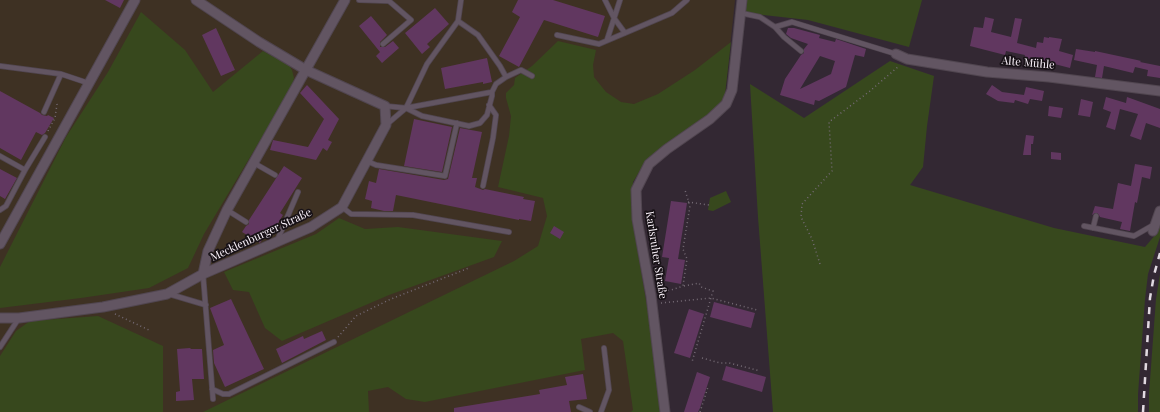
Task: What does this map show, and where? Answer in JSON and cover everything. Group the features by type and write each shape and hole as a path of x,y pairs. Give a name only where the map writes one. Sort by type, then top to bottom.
{"street":[{"path":"0,244 135,0"},
{"path":"196,0 259,42 306,70 385,106 386,125"},
{"name":"Mecklenburger Straße","path":"203,274 208,251 228,210 345,0"},
{"name":"Karlsruher Straße","path":"665,412 651,296 637,219 636,190 649,164 710,118 726,104 732,90 742,0"},
{"name":"Alte Mühle","path":"896,54 907,59 987,72 1049,77 1160,91"},
{"name":"Mecklenburger Straße","path":"0,318 19,318 103,307 167,294 203,274 311,227 342,207 386,125"},
{"path":"1155,227 1160,211"}],"lane":[{"path":"359,0 389,1 411,20 383,44"},
{"path":"386,125 406,108 427,64 458,21 461,0"},
{"path":"605,0 614,18 626,33"},
{"path":"607,40 620,0"},
{"path":"558,35 599,44 672,13 687,0"},
{"path":"741,14 760,18 775,27 784,37 801,51"},
{"path":"458,21 478,35 506,77"},
{"path":"775,27 792,22 896,54"},
{"path":"0,66 61,74 88,83"},
{"path":"406,108 422,116 470,126 480,123 486,115 492,92 496,84 506,77 521,70 532,76"},
{"path":"44,112 61,74"},
{"path":"385,106 406,108 492,92"},
{"path":"482,186 493,138 496,115 489,106"},
{"path":"367,161 376,165 446,176 457,123"},
{"path":"0,210 6,206 45,137"},
{"path":"0,156 25,170"},
{"path":"254,163 275,175"},
{"path":"276,241 298,192"},
{"path":"342,207 351,214 413,215 509,232"},
{"path":"228,210 246,222"},
{"path":"1093,228 1096,216"},
{"path":"1084,226 1134,236 1155,227"},
{"path":"203,274 213,399"},
{"path":"167,294 206,305"},
{"path":"0,347 19,318"},
{"path":"212,389 223,394 229,394 334,342"},
{"path":"602,412 609,390 604,348"},
{"path":"579,407 590,412"}],"path":[{"path":"820,264 812,238 801,217 802,204 832,171 829,122 870,91 900,64"},
{"path":"45,137 54,118 57,104 56,101 51,98"},
{"path":"683,286 687,259 683,249 690,206 685,190"},
{"path":"688,202 709,205"},
{"path":"334,342 356,316 391,299 469,268"},
{"path":"659,291 671,290 699,283 701,288 713,291 692,362"},
{"path":"655,303 712,298 757,310"},
{"path":"103,307 121,318 150,331"},
{"path":"702,358 760,371"},
{"path":"700,412 708,387"}],"shaded area":[{"path":"0,0 735,0 724,103 669,145 647,159 633,182 632,218 650,324 660,412 0,412"}],"green space":[{"path":"738,0 922,0 909,47 808,20 737,12"},
{"path":"141,12 185,50 213,92 263,51 289,65 294,78 292,87 204,234 188,268 149,288 0,308 0,267 66,137 108,72"},
{"path":"558,41 596,50 593,65 594,77 606,92 621,102 634,104 658,94 695,70 731,42 724,103 669,145 647,159 633,182 632,218 650,324 660,412 631,412 633,410 623,341 613,333 581,339 585,370 425,402 406,399 388,387 368,391 369,412 203,412 514,261 538,246 547,216 543,198 498,187 509,136 511,116 506,93 514,85 515,78 532,66"},
{"path":"890,61 934,76 923,167 910,185 1054,228 1145,247 1156,234 1160,223 1160,237 1148,274 1145,299 1138,412 773,412 758,217 750,84 804,118"},
{"path":"726,191 731,202 713,211 708,210 710,198"},
{"path":"339,218 365,229 398,227 502,241 494,257 389,295 282,341 265,328 249,292 233,290 224,272 316,234"},
{"path":"1160,274 1160,412 1149,412 1156,299"},
{"path":"98,316 163,346 163,412 0,412 0,356 16,331 30,321"}],"building":[{"path":"105,0 124,0 120,8"},
{"path":"518,0 553,0 605,16 598,37 544,20 519,67 499,56 520,17 512,12"},
{"path":"435,8 449,24 427,44 430,47 422,54 405,33"},
{"path":"371,16 387,35 380,42 380,47 385,47 393,41 399,48 382,63 376,56 380,52 359,26"},
{"path":"985,17 994,19 991,32 1011,37 1015,18 1022,19 1017,43 1036,48 1037,42 1043,43 1044,37 1062,39 1059,51 1073,55 1070,68 1039,60 1039,62 1024,58 1025,55 1006,51 1005,55 970,46 974,27 983,28"},
{"path":"216,28 235,70 221,76 202,35"},
{"path":"788,28 794,28 820,35 819,38 835,42 836,39 866,49 864,57 855,55 846,87 819,101 815,100 814,105 780,95 785,79 801,55 804,53 804,49 808,44 791,38 786,34","holes":["820,56 835,61 831,74 800,89"]},
{"path":"1076,49 1095,51 1160,66 1160,78 1147,76 1148,70 1135,67 1133,73 1104,66 1102,78 1095,77 1097,65 1074,60"},
{"path":"487,58 492,82 483,84 483,82 445,89 441,68"},
{"path":"307,85 339,119 328,140 332,142 327,151 323,148 316,160 270,150 273,140 308,147 324,119 300,93"},
{"path":"992,85 1002,92 1024,95 1026,87 1044,91 1042,101 1030,99 1028,104 1015,100 1014,103 998,101 986,94"},
{"path":"0,91 42,115 48,115 54,118 45,133 42,135 36,132 21,160 0,148"},
{"path":"1106,97 1126,103 1127,97 1160,109 1160,128 1146,123 1141,140 1130,136 1138,114 1120,109 1115,130 1106,127 1111,112 1103,109"},
{"path":"1081,99 1093,102 1090,117 1078,115"},
{"path":"1049,106 1063,108 1061,118 1048,116"},
{"path":"414,119 452,127 442,172 404,166"},
{"path":"460,128 482,132 472,178 477,178 475,187 483,190 485,189 524,197 523,199 535,201 531,221 519,220 396,195 393,211 384,211 371,208 372,201 365,199 369,181 376,183 379,169 444,180 448,179"},
{"path":"1026,135 1034,136 1033,144 1031,144 1031,155 1023,155"},
{"path":"1051,152 1061,153 1061,160 1051,159"},
{"path":"1135,164 1152,167 1150,179 1142,177 1137,203 1135,202 1130,231 1120,229 1122,222 1100,217 1097,213 1092,215 1095,206 1113,209 1118,183 1131,186"},
{"path":"284,166 302,178 280,213 283,215 274,230 270,228 260,243 242,232 249,224 249,220"},
{"path":"0,169 17,178 5,199 0,196"},
{"path":"671,201 687,203 678,259 685,260 681,284 665,281 669,258 662,257"},
{"path":"554,226 564,232 560,239 550,233"},
{"path":"231,299 264,369 225,387 214,363 213,350 224,345 210,308"},
{"path":"714,302 755,313 751,328 710,317"},
{"path":"689,309 704,314 690,358 674,353"},
{"path":"322,331 326,340 282,363 276,349 303,336 304,339"},
{"path":"177,349 202,349 204,379 192,379 194,400 176,401 176,392 180,391"},
{"path":"726,366 766,377 762,392 722,380"},
{"path":"697,372 710,377 700,408 698,412 684,412"},
{"path":"583,374 587,399 569,401 571,412 454,412 454,408 540,394 539,390 567,385 565,377"}],"railway":[{"path":"1143,412 1150,298 1160,253"}]}
